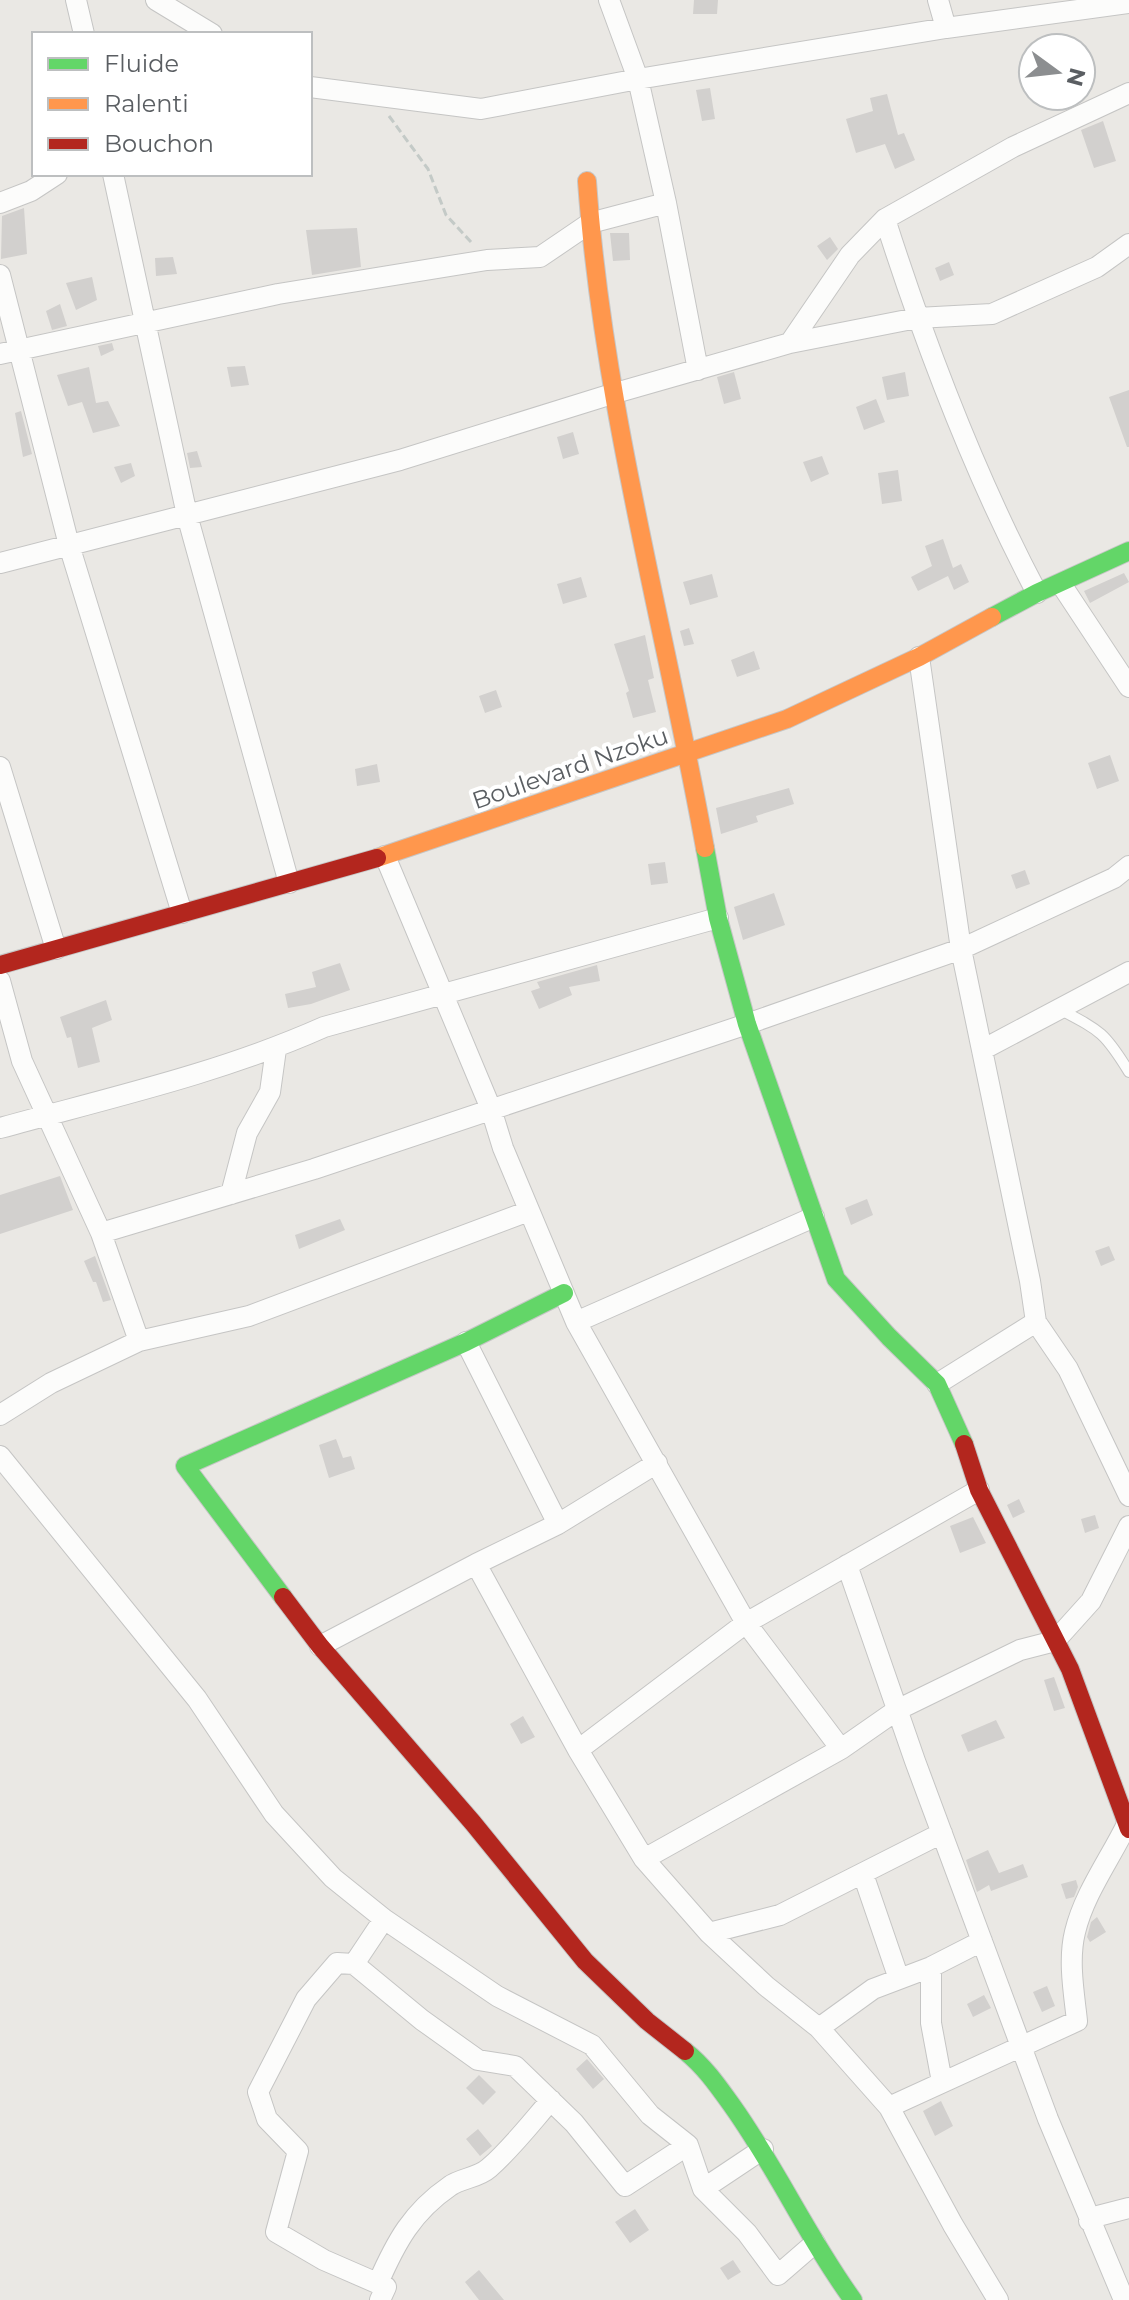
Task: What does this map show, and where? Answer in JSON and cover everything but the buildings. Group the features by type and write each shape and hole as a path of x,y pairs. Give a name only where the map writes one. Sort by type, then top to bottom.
{"street":[{"path":"76,0 84,32"},
{"path":"156,0 209,32"},
{"path":"609,0 638,79 698,370"},
{"path":"938,0 946,28"},
{"path":"312,87 481,109 638,79 946,28 1129,3"},
{"path":"790,343 850,255 885,219 1013,147 1129,93"},
{"path":"0,203 31,191 54,176"},
{"path":"113,176 187,515 289,883"},
{"path":"587,181 612,394 688,753 718,918 747,1024 836,1279 937,1384 957,1425 979,1490 1070,1669 1128,1826 1094,1884 1074,1933 1077,2021 889,2107"},
{"path":"9,353 278,294 487,260 540,257 590,223 666,203"},
{"path":"885,219 917,318 990,498 1037,593"},
{"path":"0,563 400,460 790,343 917,318 992,314 1097,267 1129,244"},
{"path":"0,275 9,353 182,913"},
{"name":"Boulevard Nzoku","path":"0,965 385,856 787,719 919,657 1037,593 1129,551"},
{"path":"1061,584 1129,687"},
{"path":"919,657 961,949 1036,1322 1068,1369 1129,1496"},
{"path":"2,779 56,949"},
{"path":"385,856 576,1322 746,1623 841,1749"},
{"path":"101,1233 314,1169 961,949 1114,878 1129,866"},
{"path":"0,1128 276,1049 324,1027 718,918"},
{"path":"982,1050 1129,972"},
{"path":"0,981 22,1061 101,1233 139,1341"},
{"path":"231,1194 247,1133 270,1092 276,1049"},
{"path":"0,1415 51,1383 139,1341 249,1316 529,1211"},
{"path":"576,1322 814,1217"},
{"path":"564,1293 466,1342 185,1466 320,1646 473,1823 585,1961 647,2021 702,2064 763,2149 826,2263 853,2300"},
{"path":"937,1384 1036,1322"},
{"path":"466,1342 558,1524"},
{"path":"0,1456 197,1699 274,1814 333,1878 384,1919 497,1996 592,2045 650,2115 688,2145 703,2189 747,2233 778,2275 815,2243"},
{"path":"320,1646 558,1524 657,1463"},
{"path":"578,1750 746,1623 979,1490"},
{"path":"644,1859 841,1749 897,1710 1020,1650 1055,1641 1091,1601 1129,1526"},
{"path":"476,1564 578,1750 644,1859 709,1933 766,1986 819,2028 889,2107 998,2300"},
{"path":"847,1565 1020,2045 1089,2221 1125,2297"},
{"path":"709,1933 780,1915 942,1833"},
{"path":"863,1874 899,1979"},
{"path":"354,1964 384,1919"},
{"path":"819,2028 873,1989 931,1967 982,1941"},
{"path":"551,2100 486,2171 452,2185 413,2217 393,2247 379,2292 276,2232 298,2151 267,2119 258,2092 306,1999 337,1963 354,1964 422,2020 478,2060 515,2066 551,2100 574,2123 625,2186 688,2145"},
{"path":"931,1967 931,2023 942,2082"},
{"path":"703,2189 763,2149"},
{"path":"1089,2221 1129,2208"}],"lane":[{"path":"1059,1009 1101,1031 1129,1072"}],"path":[{"path":"382,97 391,122 428,169 446,215 487,260"}],"traffic: fast":[{"path":"992,617 1129,551"},
{"path":"705,848 718,918 747,1024 836,1279 937,1384 964,1444"},
{"path":"283,1597 185,1466 466,1342 564,1293"},
{"path":"685,2051 711,2077 733,2107 853,2300"}],"traffic: slow":[{"path":"587,181 595,265 621,433 705,848"},
{"path":"377,858 787,719 919,657 992,617"}],"traffic: jam":[{"path":"0,965 377,858"},
{"path":"964,1444 979,1490 1070,1669 1129,1829"},
{"path":"283,1597 320,1646 473,1823 585,1961 647,2021 685,2051"}]}
